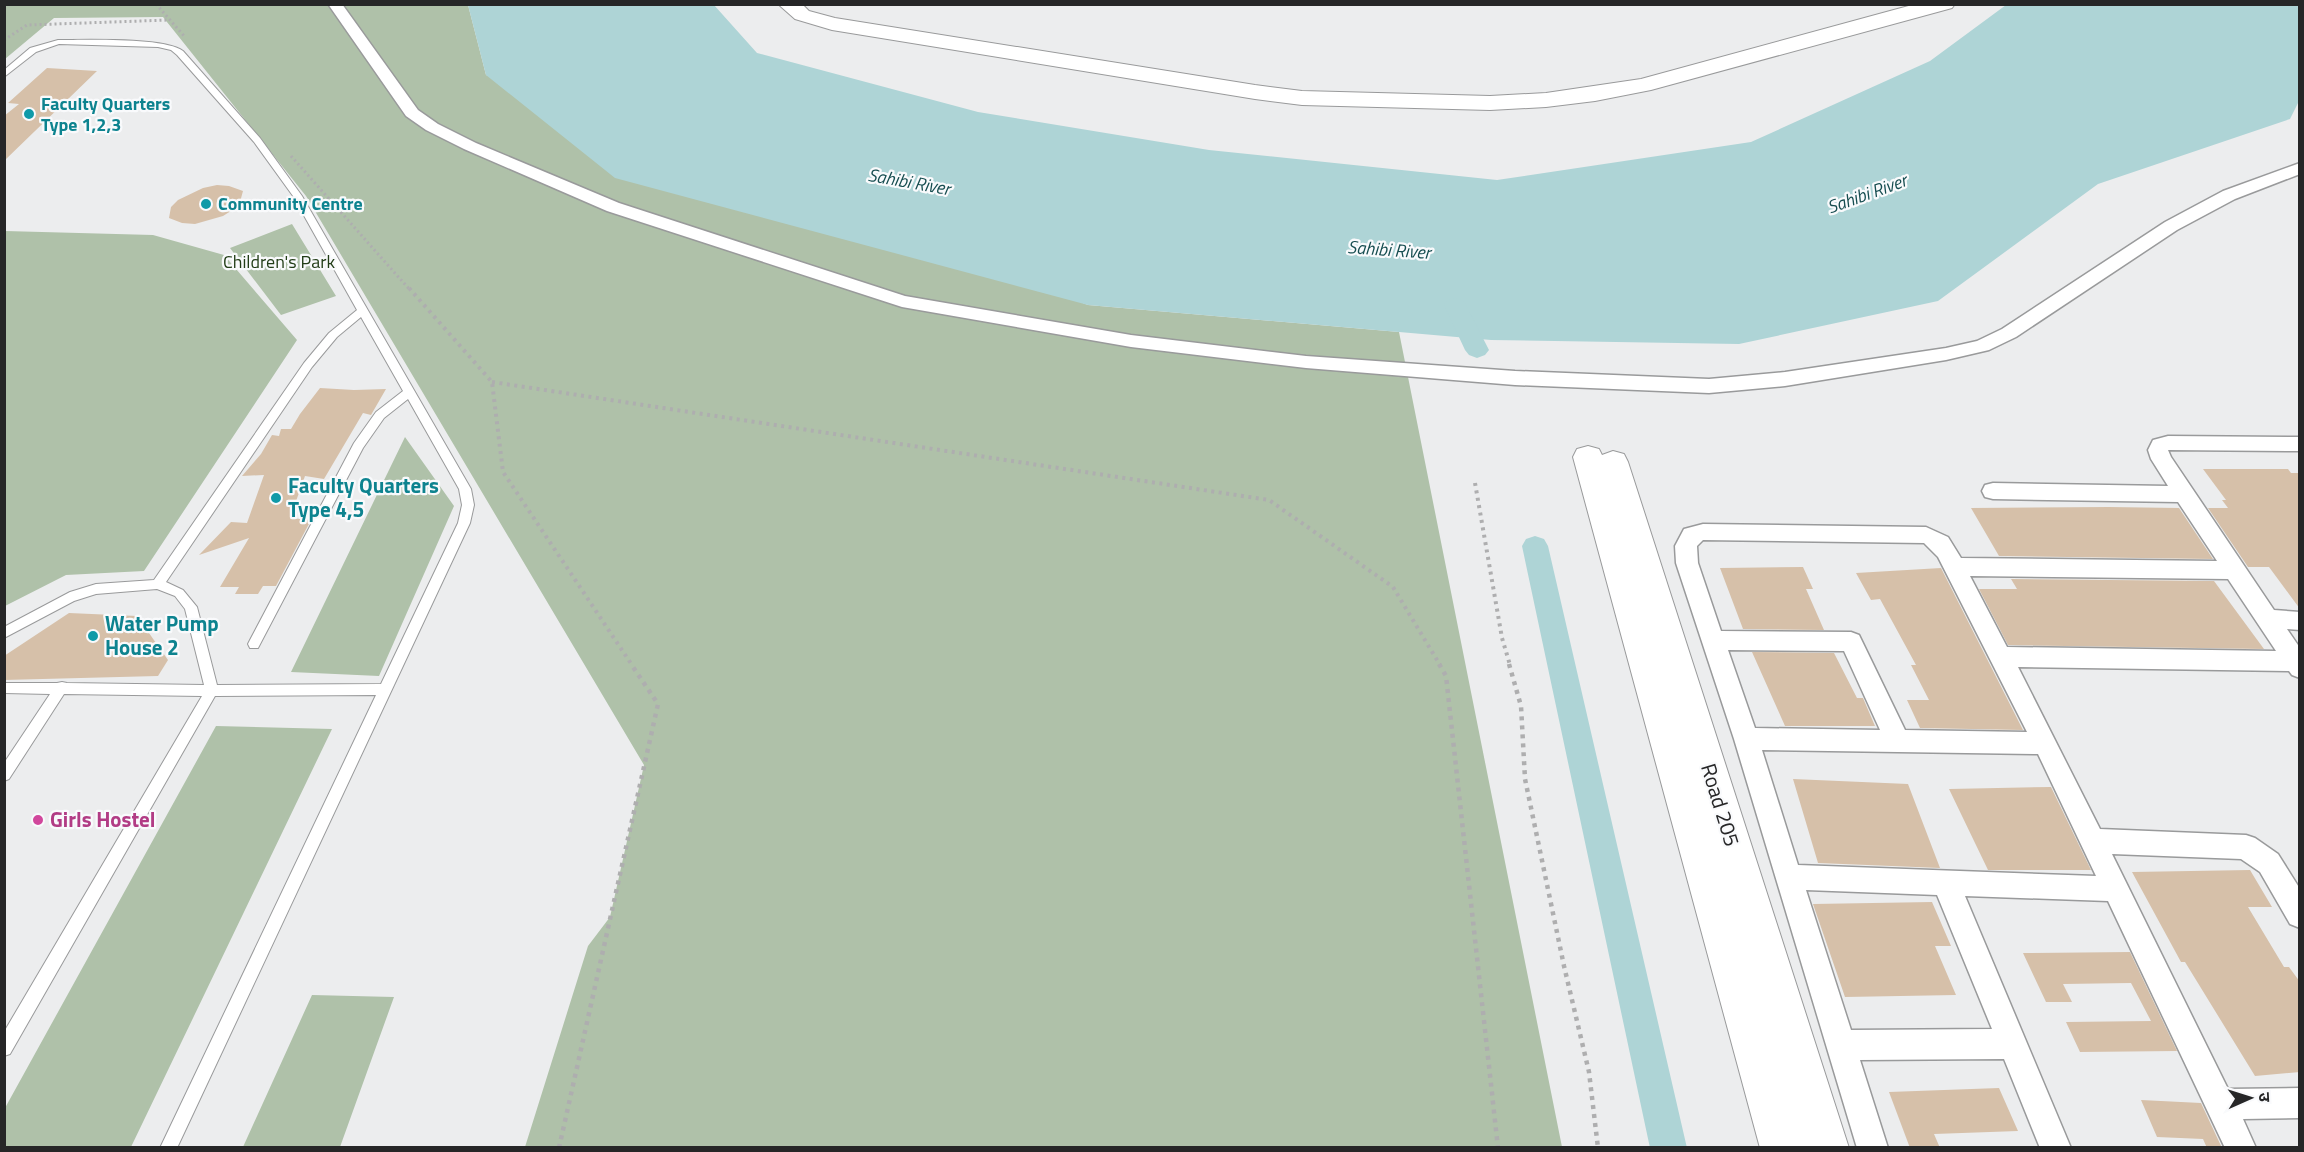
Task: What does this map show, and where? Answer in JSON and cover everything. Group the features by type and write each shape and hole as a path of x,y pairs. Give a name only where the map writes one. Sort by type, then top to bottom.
{"street":[{"path":"335,4 412,113 432,127 480,151 613,207 902,301 1131,341 1306,362 1515,378 1708,386 1785,379 1946,354 1982,346 2009,333 2171,226 2229,195 2300,168"},
{"path":"788,4 802,15 832,24 1255,92 1302,98 1490,103 1546,100 1643,85 1945,4"},
{"path":"2297,664 2184,494 2158,450 2160,445 2168,443 2293,444 2300,461"},
{"name":"Road 205","path":"1783,1148 1600,460 1827,1148"},
{"path":"1993,491 2184,494"},
{"path":"1873,1148 1746,739 1687,563 1686,546 1692,535 1703,532 1926,535 1936,538 1943,546 2045,743 2241,1148"},
{"path":"1954,567 2235,570"},
{"path":"2267,619 2300,621"},
{"path":"1713,640 1851,642 1898,741"},
{"path":"2001,657 2297,664"},
{"path":"1746,739 2045,743"},
{"path":"2092,841 2246,847 2269,864 2300,915"},
{"path":"1789,877 2116,889"},
{"path":"1946,883 2056,1148"},
{"path":"1841,1045 2013,1044"},
{"path":"2221,1104 2300,1103"}],"lane":[{"path":"4,75 33,50 58,42 158,45 174,48 257,140 297,196 465,489 468,505 464,523 168,1148"},
{"path":"158,584 308,364 333,335 362,311"},
{"path":"254,644 358,446 380,415 409,392"},
{"path":"4,633 43,610 79,594 96,589 158,584 178,593 191,607 212,690 4,1048"},
{"path":"4,776 62,687"},
{"path":"4,688 384,689"}],"path":[{"path":"156,4 185,37"},
{"path":"4,40 27,25 170,20"},
{"path":"286,151 492,382 502,472 658,704 559,1148"},
{"path":"492,382 1269,500 1393,586 1446,676 1498,1148"},
{"path":"1475,483 1503,638 1521,706 1525,779 1564,966 1589,1072 1598,1148"}],"green space":[{"path":"5,5 468,5 486,75 1088,305 1399,332 1562,1147 525,1147 588,946 610,917 644,765 306,196 163,17 54,18 5,59"},
{"name":"Children's Park","path":"292,224 336,296 281,315 230,248"},
{"path":"5,231 153,235 224,255 297,340 144,571 66,575 5,606"},
{"path":"405,437 454,506 379,676 291,672"},
{"path":"216,726 332,729 131,1147 5,1147 5,1108"},
{"path":"312,995 394,997 340,1147 243,1147"}],"water":[{"name":"Sahibi River","path":"468,5 714,5 757,53 978,112 1209,150 1497,180 1751,142 1930,61 2006,5 2299,5 2299,101 2290,119 2098,184 1938,301 1739,344 1491,340 1088,305 615,178 486,75"}],"building":[{"name":"Faculty Quarters Type 1,2,3","path":"47,68 97,71 4,161 4,116 19,104 8,103"},
{"name":"Community Centre","path":"217,185 243,191 240,202 234,209 223,216 195,224 182,223 169,218 171,207 178,200 203,188"},
{"name":"Faculty Quarters Type 4,5","path":"320,388 386,389 371,415 363,413 324,479 305,476 290,518 311,520 276,586 263,586 258,594 235,594 239,587 220,587 249,538 199,555 231,522 247,523 264,475 242,476 261,454 272,435 279,436 281,429 291,429"},
{"path":"2203,469 2288,469 2291,473 2300,473 2300,609 2269,567 2248,567 2208,508 2228,508 2222,500 2226,500"},
{"path":"1971,508 2179,508 2213,559 1999,556"},
{"path":"1803,567 1813,589 1806,589 1824,630 1743,629 1720,568"},
{"path":"1941,568 2023,730 1920,728 1907,700 1929,700 1911,665 1916,665 1880,599 1871,600 1856,573"},
{"path":"2011,579 2214,581 2264,649 2008,645 1979,589 2017,589"},
{"name":"Water Pump House 2","path":"69,613 137,616 168,660 158,676 4,680 4,656"},
{"path":"1752,652 1834,653 1857,698 1863,698 1875,726 1785,726"},
{"path":"1793,779 1908,784 1940,868 1818,863"},
{"path":"2051,787 2091,870 1988,870 1949,789"},
{"path":"2250,870 2272,907 2248,907 2284,967 2289,967 2300,982 2300,1072 2255,1076 2185,962 2181,962 2132,872"},
{"path":"1932,902 1951,946 1935,946 1956,995 1845,997 1813,904"},
{"path":"2130,952 2177,1051 2080,1052 2066,1022 2151,1021 2131,983 2063,984 2072,1002 2046,1002 2023,953"},
{"path":"1999,1088 2018,1131 1934,1134 1940,1148 1910,1148 1889,1092"},
{"path":"2141,1100 2201,1103 2222,1148 2207,1148 2203,1139 2157,1137"}],"waterway":[{"path":"1455,305 1477,350"},
{"path":"1535,546 1669,1148"}],"place":[{"name":"Faculty Quarters Type 1,2,3","path":"29,114"},
{"name":"Community Centre","path":"206,204"},
{"name":"Faculty Quarters Type 4,5","path":"276,498"},
{"name":"Water Pump House 2","path":"93,636"},
{"name":"Girls Hostel","path":"38,820"}]}
